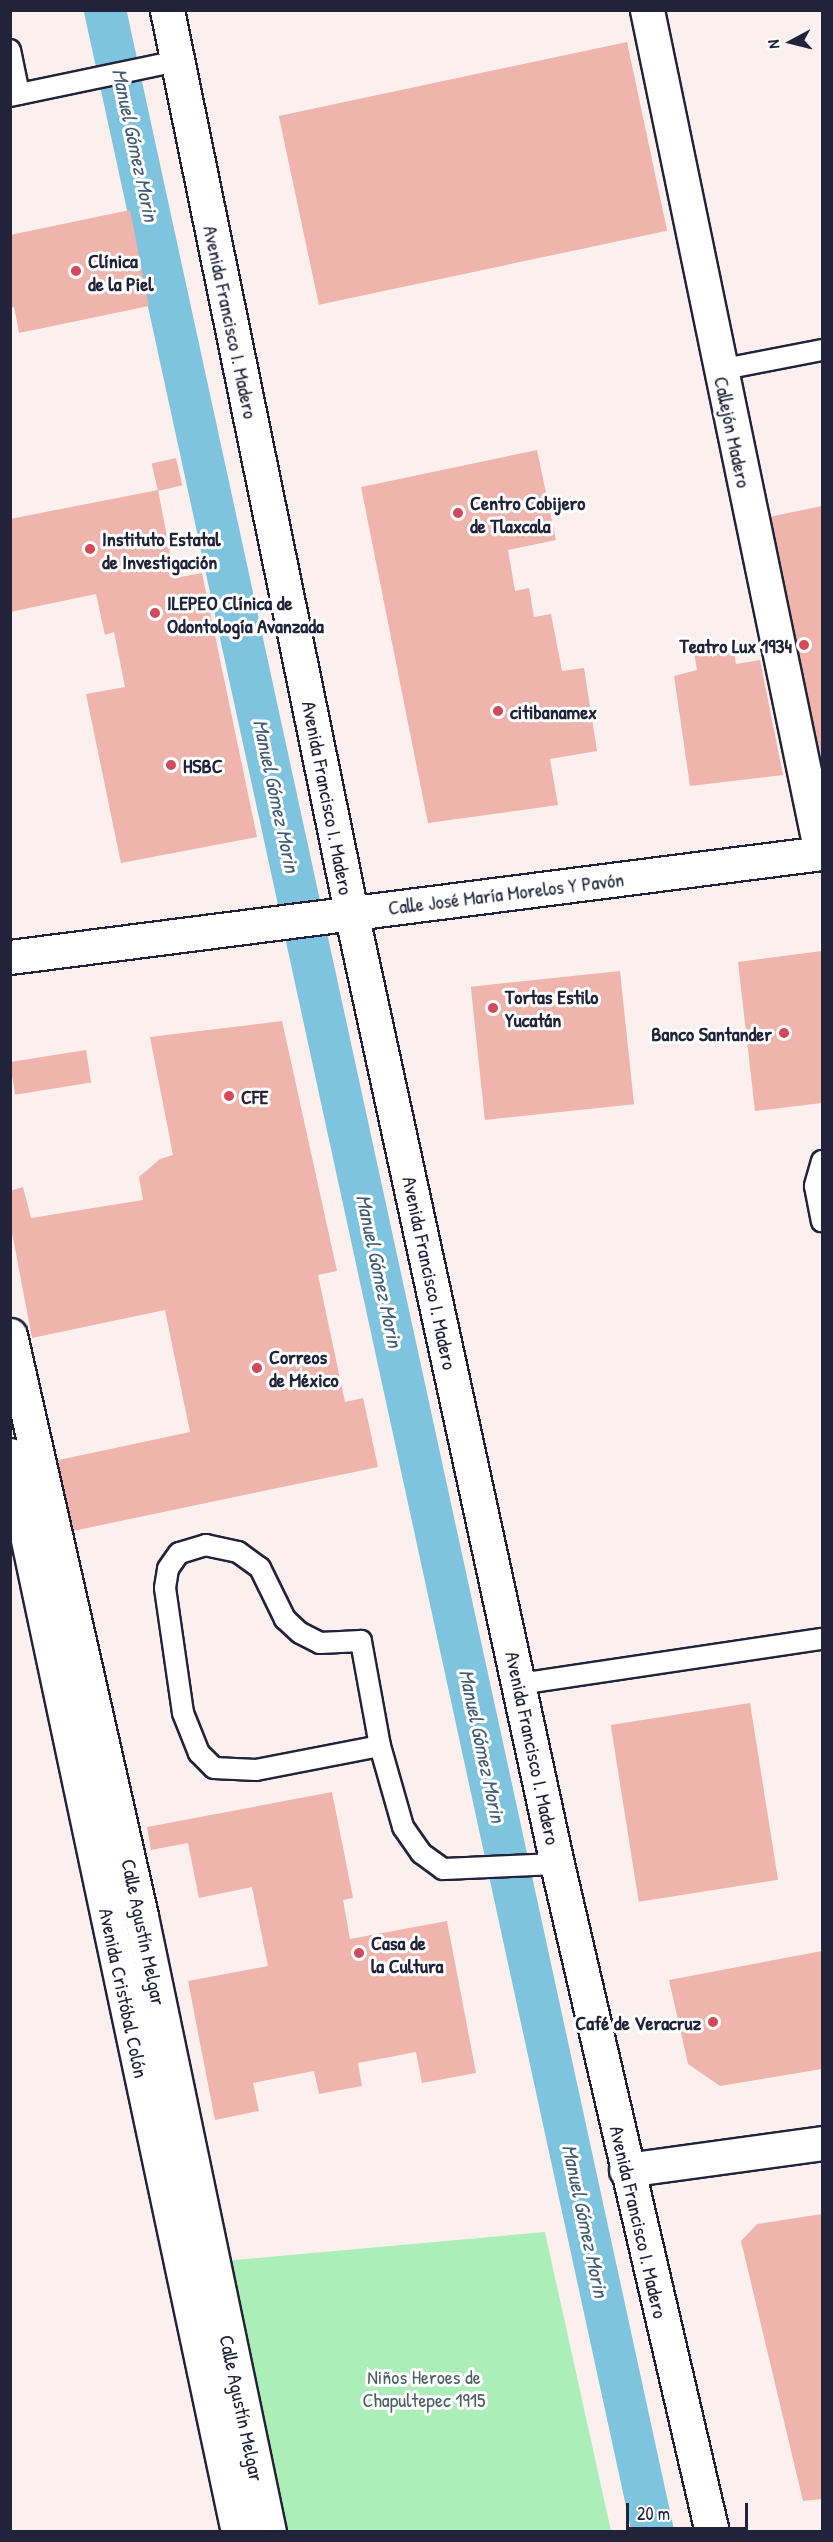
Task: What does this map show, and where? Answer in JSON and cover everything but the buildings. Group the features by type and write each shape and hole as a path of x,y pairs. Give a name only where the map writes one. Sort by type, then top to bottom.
{"main road":[{"name":"Avenida Francisco I. Madero","path":"167,10 351,912 520,1684 557,1864 626,2170 712,2532"},
{"name":"Callejón Madero","path":"648,10 719,370 822,853"},
{"name":"Calle José María Morelos Y Pavón","path":"10,957 822,853"},
{"name":"Calle Agustín Melgar","path":"10,1335 141,1916 269,2532"},
{"name":"Avenida Cristóbal Colón","path":"10,1455 238,2532"},
{"path":"626,2170 822,2143"}],"lane":[{"path":"10,50 15,95 177,61"},
{"path":"719,370 822,350"},
{"path":"822,1161 815,1186 822,1221"},
{"path":"380,1746 256,1770 214,1768 199,1753 183,1713 165,1588 168,1569 179,1553 206,1545 238,1552 260,1568 285,1619 300,1633 320,1643 360,1641 380,1746 403,1827 421,1854 443,1869 474,1870 557,1864"},
{"path":"520,1684 822,1639"}],"green space":[{"name":"Niños Heroes de Chapultepec 1915","path":"545,2232 611,2531 285,2531 224,2261"}],"waterway":[{"name":"Manuel Gómez Morin","path":"105,10 653,2532"}],"place":[{"name":"Clínica de la Piel","path":"76,271"},
{"name":"Centro Cobijero de Tlaxcala","path":"458,513"},
{"name":"Instituto Estatal de Investigación","path":"90,549"},
{"name":"ILEPEO Clínica de Odontología Avanzada","path":"155,613"},
{"name":"Teatro Lux 1934","path":"804,645"},
{"name":"citibanamex","path":"498,711"},
{"name":"HSBC","path":"171,765"},
{"name":"Tortas Estilo Yucatán","path":"493,1008"},
{"name":"Banco Santander","path":"784,1033"},
{"name":"CFE","path":"229,1096"},
{"name":"Correos de México","path":"257,1368"},
{"name":"Casa de la Cultura","path":"359,1953"},
{"name":"Café de Veracruz","path":"713,2022"}]}
